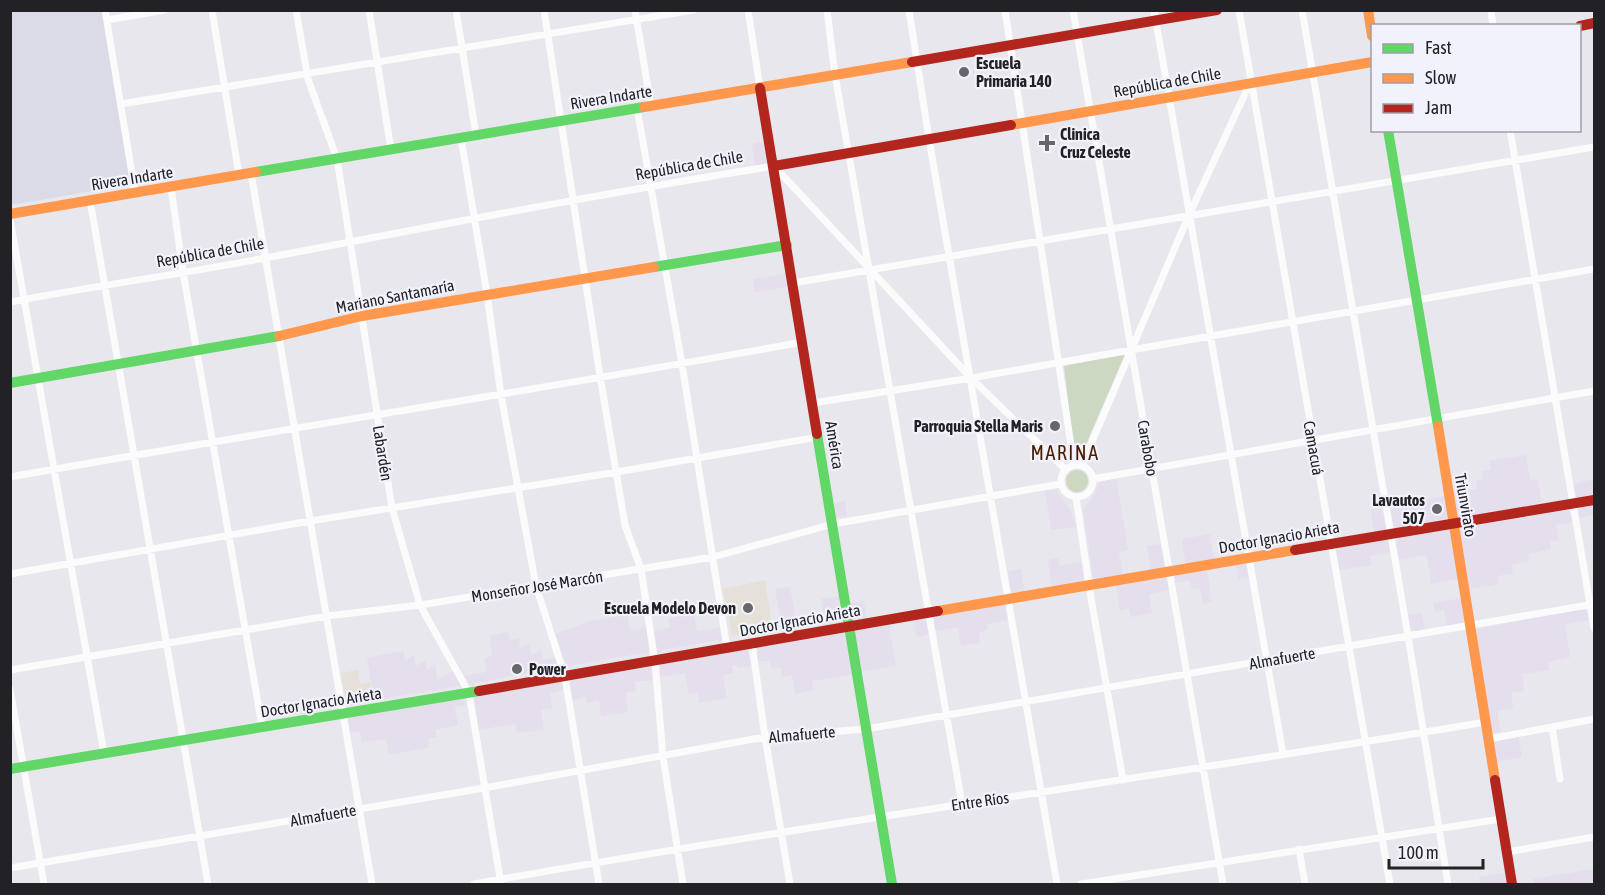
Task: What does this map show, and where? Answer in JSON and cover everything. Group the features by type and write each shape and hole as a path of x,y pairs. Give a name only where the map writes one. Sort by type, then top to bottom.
{"street":[{"path":"105,10 135,192"},
{"path":"107,20 165,10"},
{"path":"212,10 225,88 266,258 372,885"},
{"name":"Labardén","path":"296,10 307,74 337,159 392,508 420,605 469,693 501,882"},
{"path":"369,10 392,150"},
{"path":"456,10 476,135"},
{"path":"544,10 625,525 641,569 655,662 663,757 683,885"},
{"path":"635,10 651,106"},
{"path":"121,104 694,10"},
{"name":"América","path":"748,10 892,885"},
{"path":"827,10 835,75 962,804"},
{"path":"909,10 1056,885"},
{"path":"1005,10 1058,362 1078,465"},
{"name":"Carabobo","path":"1073,10 1223,885"},
{"name":"Rivera Indarte","path":"10,214 1076,34 1155,16 1216,10"},
{"name":"Camacuá","path":"1239,10 1270,202 1390,885"},
{"path":"1302,10 1448,885"},
{"path":"1368,10 1371,30"},
{"path":"1155,16 1283,754"},
{"name":"República de Chile","path":"10,302 266,258 651,186 1371,62"},
{"path":"1078,465 1090,471 1093,479 1090,490 1076,498 1065,493 1060,484 1061,477 1065,470 1078,465 1250,83"},
{"path":"637,108 682,364 727,648"},
{"name":"Triunvirato","path":"1388,132 1512,885"},
{"path":"1510,132 1592,604 1594,628"},
{"path":"461,138 501,395 536,586 565,677 599,885"},
{"path":"793,283 1594,147"},
{"path":"774,166 971,378 1065,470"},
{"path":"171,187 183,272 262,726"},
{"path":"90,200 208,885"},
{"path":"10,219 104,753"},
{"name":"Mariano Santamaría","path":"10,383 279,336 362,316 787,245"},
{"path":"813,403 1416,302 1594,269"},
{"path":"10,477 803,342"},
{"path":"1093,479 1594,391"},
{"path":"10,574 310,521 818,437"},
{"name":"Monseñor José Marcón","path":"10,670 327,616 420,605 641,569 713,556 833,524 1060,484"},
{"path":"1076,498 1123,780"},
{"name":"Doctor Ignacio Arieta","path":"10,770 655,662 1330,543 1594,500"},
{"name":"Almafuerte","path":"10,868 663,757 765,737 866,729 1592,604"},
{"path":"752,644 790,885"},
{"path":"10,689 44,885"},
{"path":"1489,739 1594,719"},
{"name":"Entre Ríos","path":"474,885 962,804 1486,722"},
{"path":"1552,727 1560,779"},
{"path":"1081,885 1501,819"},
{"path":"1507,852 1594,837"},
{"path":"1299,849 1305,885"}],"shaded area":[{"path":"11,11 102,11 130,179 128,185 11,205"},
{"path":"766,141 767,163 755,166 752,144"},
{"path":"787,273 790,286 755,292 753,279"},
{"path":"1526,455 1530,480 1538,479 1542,505 1459,520 1451,493 1477,489 1476,480 1483,479 1482,471 1491,470 1489,461"},
{"path":"1116,478 1128,550 1119,552 1123,576 1097,581 1093,576 1083,509 1095,494 1100,482"},
{"path":"1594,479 1594,496 1578,498 1573,484"},
{"path":"1045,490 1056,490 1071,511 1076,527 1051,530"},
{"path":"1445,496 1447,518 1397,528 1393,525 1390,504"},
{"path":"845,501 847,516 836,517 832,504"},
{"path":"1594,504 1594,515 1579,518 1579,510 1582,507"},
{"path":"1383,505 1387,528 1374,533 1370,507"},
{"path":"1566,510 1570,512 1572,522 1556,525 1559,540 1550,542 1551,549 1528,554 1529,562 1512,565 1513,573 1498,576 1499,584 1467,590 1459,529"},
{"path":"1448,528 1451,532 1459,579 1431,584 1427,555 1398,560 1396,544 1401,536"},
{"path":"1210,534 1214,560 1186,565 1182,539"},
{"path":"1385,538 1389,541 1391,552 1370,556 1371,565 1338,570 1335,551 1338,547"},
{"path":"1161,544 1165,565 1162,569 1151,571 1147,546"},
{"path":"1058,558 1060,566 1081,562 1083,579 1081,583 1052,588 1048,560"},
{"path":"1244,563 1249,567 1251,578 1238,580 1236,565"},
{"path":"1021,569 1025,593 1014,594 1011,590 1008,571"},
{"path":"1207,570 1212,602 1203,604 1200,588 1192,589 1190,580 1174,583 1177,575"},
{"path":"1165,577 1168,580 1169,590 1149,594 1152,613 1131,617 1129,608 1120,610 1116,586"},
{"name":"Escuela Modelo Devon","path":"765,580 772,627 732,636 723,589"},
{"path":"790,587 798,631 783,633 775,589"},
{"path":"841,596 845,619 843,622 825,626 821,599"},
{"path":"1462,598 1464,623 1447,627 1444,610 1435,612 1433,603"},
{"path":"864,601 867,619 853,619 849,603"},
{"path":"1007,605 1010,620 987,624 988,630 979,632 980,643 961,646 958,627 934,631 933,622 937,615"},
{"path":"1581,609 1587,612 1590,620 1565,624 1570,657 1548,662 1549,670 1522,674 1524,691 1511,693 1513,708 1497,711 1501,732 1492,732 1476,629"},
{"path":"1422,613 1425,631 1416,632 1410,628 1408,615"},
{"path":"694,614 697,631 721,627 722,639 719,643 718,640 662,650 659,654 656,651 653,631 670,628 669,618"},
{"path":"628,615 630,630 646,627 649,650 646,655 643,653 573,665 568,668 555,634 590,621"},
{"path":"914,621 927,621 930,634 917,637"},
{"path":"889,625 896,666 860,672 854,633"},
{"path":"508,632 510,641 519,638 520,648 530,644 531,655 541,650 543,660 556,657 560,670 557,668 475,683 472,686 469,684 464,676 486,672 484,660 492,655 490,636"},
{"path":"846,634 854,674 812,681 813,690 795,694 792,675 782,677 781,667 771,669 770,660 756,662 757,647"},
{"path":"745,649 748,652 751,666 738,668 737,665 732,665 733,673 723,675 727,698 699,703 698,693 689,694 685,673 660,677 661,664"},
{"path":"404,651 405,661 414,655 416,666 425,661 427,670 435,664 437,680 454,670 463,685 461,688 459,686 374,700 367,658"},
{"path":"651,667 653,680 635,682 636,691 626,692 628,712 601,716 599,701 587,703 585,697 569,701 567,685 570,678"},
{"path":"358,670 360,684 370,682 373,701 347,706 341,673"},
{"path":"562,682 564,690 550,693 552,708 541,710 544,730 517,733 515,724 477,730 473,694"},
{"path":"462,697 466,705 455,707 458,725 435,730 437,737 428,739 429,747 389,755 386,739 362,742 360,731 348,733 346,719 348,716"},
{"path":"1518,735 1522,757 1496,762 1495,740"},
{"path":"1594,869 1594,884 1534,884 1533,879"},
{"path":"1508,872 1509,884 1480,884 1479,877"}],"green space":[{"path":"1125,354 1083,451 1079,454 1074,449 1064,366"},
{"path":"1077,470 1085,473 1088,481 1085,489 1077,492 1069,489 1066,481 1069,473"}],"traffic: fast":[{"path":"256,172 644,107"},
{"path":"1388,132 1438,426"},
{"path":"654,267 787,245"},
{"path":"10,383 279,336"},
{"path":"817,434 892,884"},
{"path":"10,769 479,691"}],"traffic: slow":[{"path":"1368,10 1371,30"},
{"path":"644,107 912,62"},
{"path":"1011,125 1371,62"},
{"path":"10,214 256,172"},
{"path":"279,336 362,316 654,267"},
{"path":"1438,426 1495,780"},
{"path":"938,611 1295,550"}],"traffic: jam":[{"path":"912,62 1217,10"},
{"path":"1581,26 1594,23"},
{"path":"760,88 817,434"},
{"path":"774,166 1011,125"},
{"path":"1295,550 1594,500"},
{"path":"479,691 938,611"},
{"path":"1495,780 1512,884"}],"place":[{"name":"Escuela Primaria 140","path":"964,72"},
{"name":"Clinica Cruz Celeste","path":"1047,143"},
{"name":"Parroquia Stella Maris","path":"1055,426"},
{"name":"Lavautos 507","path":"1437,509"},
{"name":"Escuela Modelo Devon","path":"748,608"},
{"name":"Power","path":"517,669"}],"district":[{"name":"MARINA","path":"1065,453"}]}
